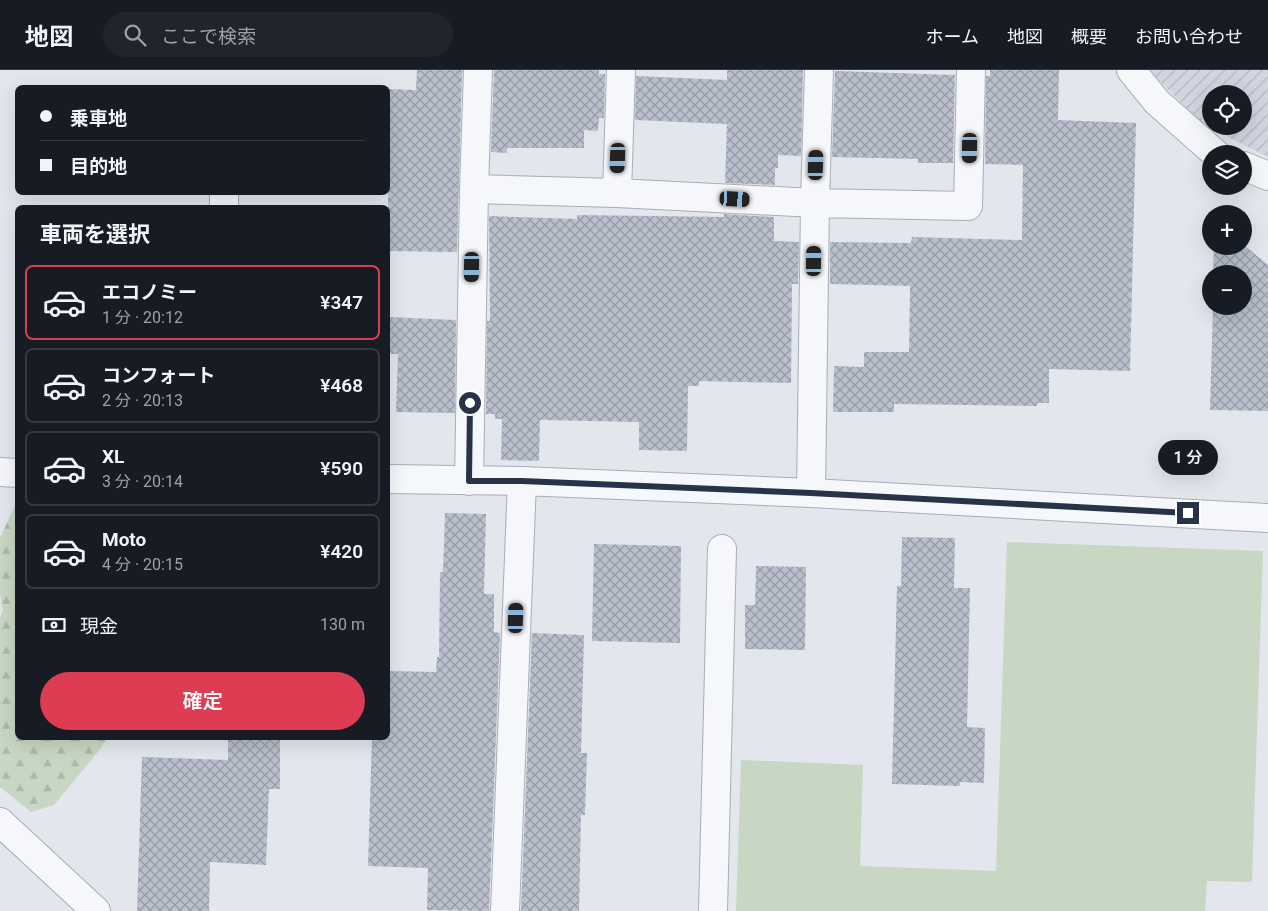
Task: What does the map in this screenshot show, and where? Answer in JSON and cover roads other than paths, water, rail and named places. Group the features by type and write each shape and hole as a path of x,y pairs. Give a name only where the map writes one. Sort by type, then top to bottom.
{"street":[{"path":"469,481 478,70"},
{"path":"617,193 621,70"},
{"path":"811,493 814,202 820,70"},
{"path":"474,189 968,206 971,70"},
{"path":"1131,70 1157,102 1206,145"},
{"path":"1252,169 1268,176"},
{"path":"0,472 15,472"},
{"path":"390,479 522,481 811,493 1268,518"},
{"path":"505,911 522,481"},
{"path":"713,911 722,549"},
{"path":"0,822 96,911"}]}
